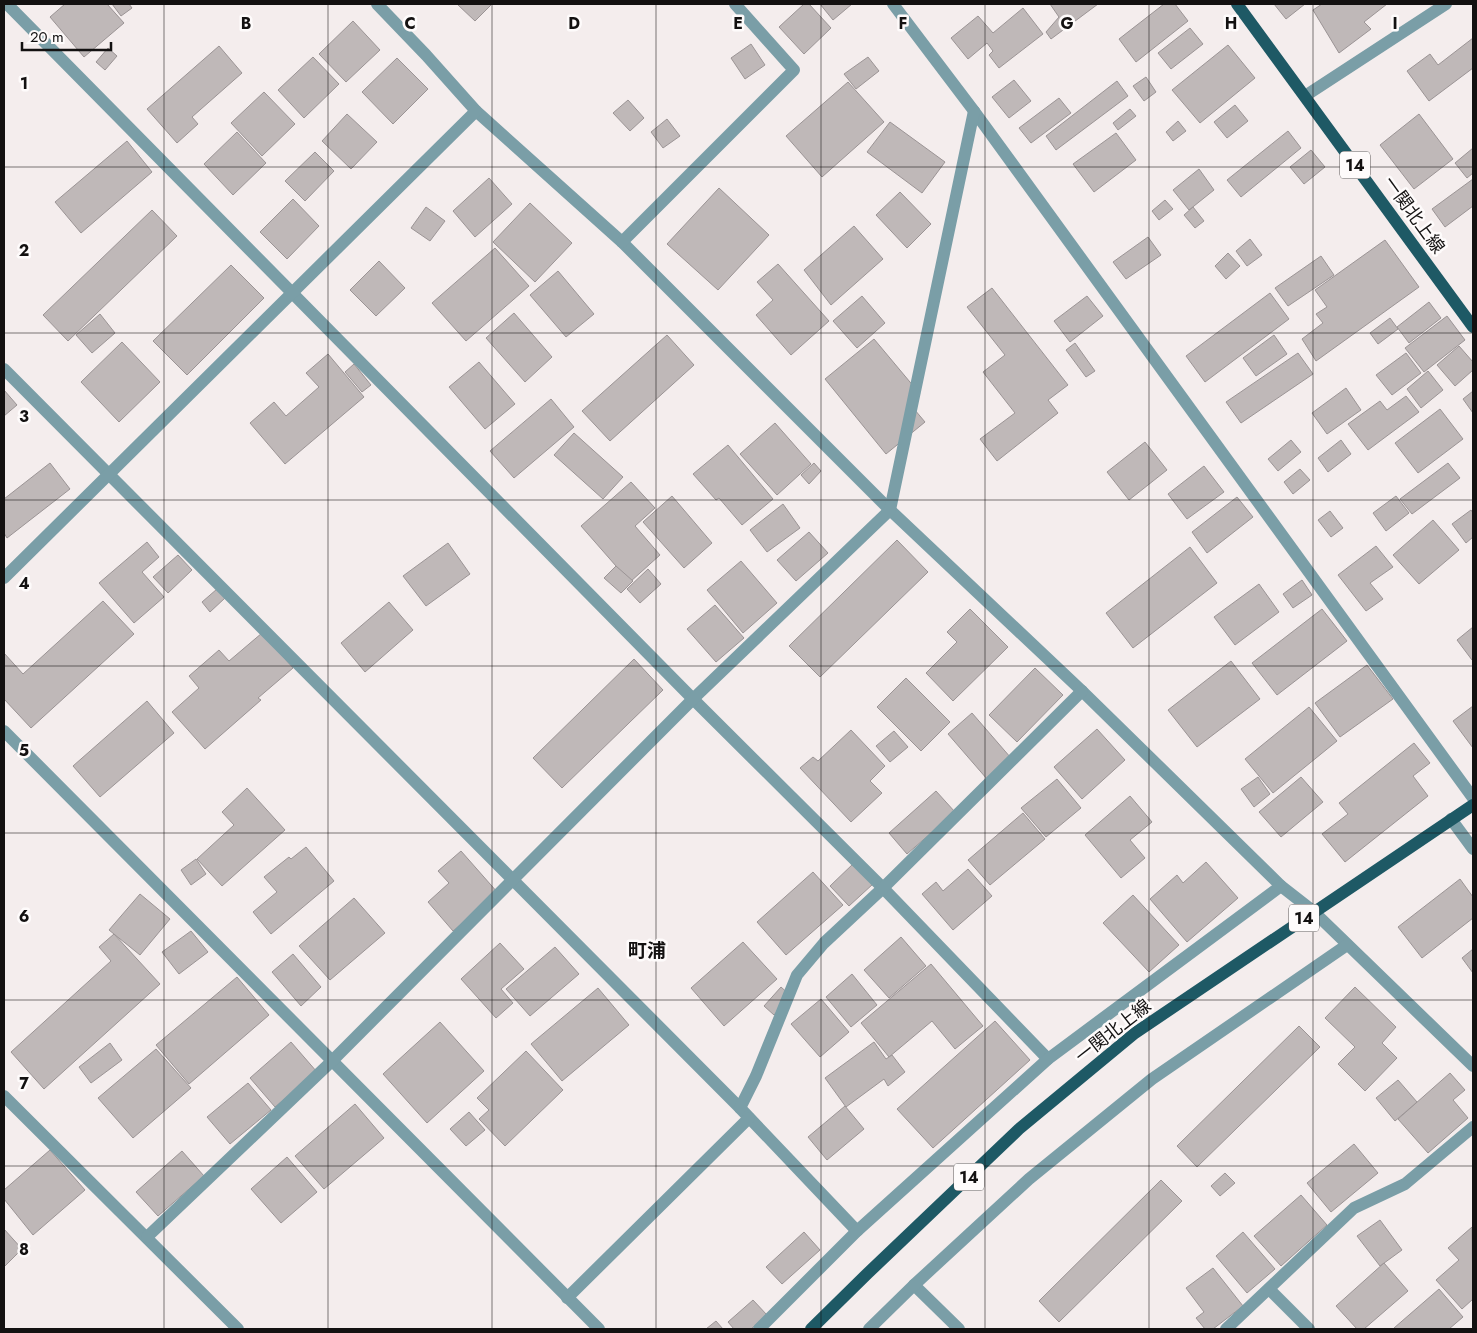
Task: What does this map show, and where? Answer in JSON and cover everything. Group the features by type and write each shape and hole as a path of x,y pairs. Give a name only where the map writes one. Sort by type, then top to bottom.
{"main road":[{"name":"一関北上線","path":"1237,4 1473,327"},
{"name":"一関北上線","path":"811,1329 1019,1129 1135,1033 1473,805"}],"street":[{"path":"7,4 693,699 883,888 1048,1058"},
{"path":"377,4 476,111 622,242 890,510 1082,691 1281,886 1313,912 1473,1066"},
{"path":"622,242 794,70 735,4"},
{"path":"893,4 974,111 1473,798"},
{"path":"1305,96 1446,4"},
{"path":"4,578 476,111"},
{"path":"147,1237 332,1061 693,699 890,510 974,111"},
{"path":"4,369 513,879 858,1230"},
{"path":"740,1108 756,1076 797,975 824,943 883,888 1082,691"},
{"path":"4,731 599,1329"},
{"path":"1451,819 1473,849"},
{"path":"759,1329 858,1230 1048,1058 1281,886"},
{"path":"869,1329 1029,1179 1152,1078 1347,945"},
{"path":"7,1105 147,1237 238,1329"},
{"path":"568,1298 749,1118"},
{"path":"1226,1329 1354,1208 1405,1184 1473,1126"},
{"path":"914,1285 959,1329"},
{"path":"1269,1289 1309,1329"}],"building":[{"path":"65,4 107,4 124,23 84,57 50,17"},
{"path":"112,4 129,4 132,8 121,16"},
{"path":"457,4 492,4 475,21"},
{"path":"804,4 809,4 831,28 804,54 779,27"},
{"path":"820,4 852,4 833,20"},
{"path":"1050,4 1098,4 1051,39 1046,32 1059,17"},
{"path":"1164,4 1175,4 1188,21 1136,62 1119,39"},
{"path":"1274,4 1305,4 1286,19"},
{"path":"1322,4 1387,4 1364,22 1371,29 1339,53 1313,10"},
{"path":"1023,8 1043,34 999,68 989,55 993,51 987,43 968,59 951,38 978,16 993,33"},
{"path":"353,21 380,50 346,82 319,54"},
{"path":"1190,28 1203,44 1171,69 1158,53"},
{"path":"1473,38 1473,68 1429,101 1407,71 1430,54 1438,65"},
{"path":"751,44 765,65 745,79 731,58"},
{"path":"1228,45 1255,78 1200,123 1172,90"},
{"path":"219,46 242,73 192,117 198,124 177,143 147,109"},
{"path":"108,48 117,56 105,70 96,62"},
{"path":"313,57 339,84 304,118 278,90"},
{"path":"868,57 879,71 856,89 844,74"},
{"path":"397,58 428,89 393,124 362,92"},
{"path":"1146,77 1156,92 1144,101 1133,86"},
{"path":"1014,80 1031,101 1009,118 992,97"},
{"path":"1117,81 1128,96 1056,150 1046,136"},
{"path":"848,82 884,122 822,177 786,136"},
{"path":"264,92 295,124 262,156 231,123"},
{"path":"1059,98 1071,113 1031,143 1019,128"},
{"path":"628,100 644,118 630,131 613,113"},
{"path":"1235,105 1248,121 1227,138 1214,122"},
{"path":"1130,109 1136,116 1118,130 1113,123"},
{"path":"347,114 377,142 351,169 322,141"},
{"path":"1419,114 1453,159 1414,189 1380,145"},
{"path":"667,119 680,136 663,148 651,132"},
{"path":"1178,121 1186,131 1173,141 1166,132"},
{"path":"890,122 945,162 922,193 867,152"},
{"path":"1288,131 1301,148 1241,197 1227,180"},
{"path":"237,132 266,163 233,195 204,164"},
{"path":"1116,133 1136,160 1094,192 1073,164"},
{"path":"127,141 152,172 81,233 55,202"},
{"path":"1473,148 1473,173 1467,178 1455,163"},
{"path":"1311,150 1325,167 1304,184 1290,167"},
{"path":"315,152 334,171 305,201 285,181"},
{"path":"1199,169 1214,190 1189,210 1173,190"},
{"path":"489,178 512,204 475,237 453,211"},
{"path":"1473,179 1473,206 1445,227 1432,209"},
{"path":"719,188 769,235 718,290 667,244"},
{"path":"900,192 931,224 907,248 876,215"},
{"path":"293,199 319,226 287,259 260,232"},
{"path":"1165,200 1173,209 1159,220 1152,211"},
{"path":"530,203 572,243 535,282 493,242"},
{"path":"426,207 445,221 430,241 411,228"},
{"path":"1193,207 1204,221 1195,228 1184,215"},
{"path":"152,210 177,236 68,341 43,315"},
{"path":"854,226 883,259 831,305 804,270"},
{"path":"1148,237 1161,255 1126,279 1113,262"},
{"path":"1250,239 1262,255 1247,266 1236,251"},
{"path":"1385,240 1419,287 1316,361 1302,339 1323,323 1316,314 1327,307 1315,290"},
{"path":"495,248 529,286 466,341 432,303"},
{"path":"1228,253 1240,266 1226,279 1215,266"},
{"path":"1321,256 1334,275 1288,306 1275,288"},
{"path":"379,261 405,288 376,316 350,290"},
{"path":"778,264 829,321 791,355 756,315 773,300 757,282"},
{"path":"231,265 264,298 187,375 153,341"},
{"path":"558,271 594,314 566,337 530,295"},
{"path":"992,288 1068,385 1048,400 1058,413 997,461 980,439 1015,413 983,372 1005,355 967,307"},
{"path":"1270,293 1289,319 1205,382 1186,356"},
{"path":"862,296 885,323 857,348 833,321"},
{"path":"1087,296 1103,316 1070,342 1054,321"},
{"path":"1429,302 1441,318 1409,343 1397,327"},
{"path":"514,313 552,357 525,382 486,338"},
{"path":"100,314 115,333 92,353 76,335"},
{"path":"1447,316 1465,340 1424,372 1405,348"},
{"path":"1390,318 1398,329 1378,344 1370,333"},
{"path":"667,335 694,365 610,441 582,411"},
{"path":"1274,335 1287,354 1256,376 1243,358"},
{"path":"874,339 920,394 909,403 925,422 886,454 825,379"},
{"path":"122,342 160,382 119,422 81,382"},
{"path":"1075,343 1095,371 1086,377 1066,350"},
{"path":"1459,346 1473,362 1473,370 1455,386 1437,365"},
{"path":"1298,353 1313,374 1241,423 1226,402"},
{"path":"1406,353 1421,373 1392,395 1376,375"},
{"path":"328,354 364,397 285,464 250,423 274,402 286,416 319,387 306,373"},
{"path":"479,362 515,404 485,429 449,387"},
{"path":"354,364 371,385 362,392 345,372"},
{"path":"1428,371 1443,390 1421,408 1407,389"},
{"path":"1346,388 1361,410 1327,434 1312,413"},
{"path":"4,390 17,405 4,416"},
{"path":"1473,391 1473,413 1463,399"},
{"path":"1406,396 1419,412 1368,450 1348,424 1380,401 1387,410"},
{"path":"551,399 574,427 514,478 490,451"},
{"path":"1440,409 1463,439 1418,473 1395,443"},
{"path":"775,423 811,464 777,495 740,454"},
{"path":"574,433 623,477 603,499 554,455"},
{"path":"1291,440 1301,452 1278,471 1268,459"},
{"path":"1341,440 1351,454 1328,472 1318,458"},
{"path":"1145,442 1167,470 1129,500 1107,472"},
{"path":"728,445 773,499 742,525 719,498 716,500 693,474"},
{"path":"50,463 70,489 7,538 4,533 4,499"},
{"path":"814,463 821,471 809,484 801,475"},
{"path":"1448,463 1460,478 1412,514 1400,499"},
{"path":"1204,466 1224,492 1187,519 1168,494"},
{"path":"1300,469 1310,480 1293,494 1284,482"},
{"path":"631,482 655,508 635,526 660,555 630,582 581,526"},
{"path":"672,496 712,543 684,568 643,522"},
{"path":"1396,496 1409,513 1386,531 1373,513"},
{"path":"1237,497 1253,517 1207,553 1192,532"},
{"path":"783,504 800,528 767,552 750,530"},
{"path":"1471,510 1473,513 1473,537 1466,543 1452,524"},
{"path":"1330,511 1343,528 1331,537 1318,520"},
{"path":"1433,520 1459,550 1419,584 1393,555"},
{"path":"809,532 828,553 796,581 777,560"},
{"path":"897,540 928,572 820,677 789,646"},
{"path":"147,542 159,557 142,572 164,597 134,623 99,583"},
{"path":"448,543 470,574 426,606 403,576"},
{"path":"1376,546 1393,567 1370,583 1383,599 1366,611 1338,575"},
{"path":"1190,547 1217,583 1133,648 1106,613"},
{"path":"178,555 192,570 168,593 153,577"},
{"path":"741,561 777,603 743,633 707,590"},
{"path":"616,566 633,581 621,593 604,578"},
{"path":"648,569 661,584 640,603 627,589"},
{"path":"1302,580 1312,595 1293,608 1283,594"},
{"path":"1259,584 1279,612 1235,645 1214,617"},
{"path":"217,589 225,598 210,612 202,602"},
{"path":"103,601 134,634 31,728 4,699 4,653 23,674"},
{"path":"389,602 413,630 365,672 341,643"},
{"path":"715,605 744,638 716,662 687,629"},
{"path":"970,609 1008,647 953,701 926,673 957,642 947,632"},
{"path":"1322,609 1347,641 1277,695 1252,663"},
{"path":"1473,627 1473,659 1472,660 1457,640"},
{"path":"262,633 293,668 258,698 261,700 205,749 172,712 199,688 189,676 219,650 229,661"},
{"path":"634,659 663,690 562,788 533,758"},
{"path":"1231,661 1260,699 1197,747 1168,710"},
{"path":"1367,665 1393,699 1340,737 1315,703"},
{"path":"1035,668 1063,695 1017,742 989,715"},
{"path":"906,678 950,722 921,751 877,707"},
{"path":"147,701 174,733 100,797 73,766"},
{"path":"1473,706 1473,748 1453,721"},
{"path":"1309,707 1337,741 1273,793 1245,759"},
{"path":"972,713 1011,758 987,779 948,734"},
{"path":"1097,729 1125,760 1082,799 1054,767"},
{"path":"851,730 885,766 870,781 882,793 851,822 800,768 813,757 818,761"},
{"path":"894,731 908,747 890,762 876,746"},
{"path":"1414,743 1430,763 1413,776 1428,796 1345,862 1322,834 1348,814 1339,803"},
{"path":"1258,777 1270,794 1254,807 1241,789"},
{"path":"1301,777 1323,802 1281,837 1259,812"},
{"path":"1057,779 1081,808 1046,837 1021,808"},
{"path":"247,788 285,830 222,886 197,859 234,825 222,812"},
{"path":"936,791 955,812 907,854 889,833"},
{"path":"1130,796 1152,822 1130,840 1145,858 1121,878 1085,835"},
{"path":"1023,813 1045,839 990,885 968,860"},
{"path":"306,847 334,881 271,934 253,912 277,892 264,877 289,857 291,859"},
{"path":"461,851 498,893 453,931 428,902 449,883 438,871"},
{"path":"196,859 206,874 191,885 181,870"},
{"path":"1206,862 1238,898 1187,942 1150,899 1177,875 1183,883"},
{"path":"854,863 873,884 849,906 830,886"},
{"path":"968,869 992,896 953,930 922,894 936,882 943,891"},
{"path":"813,872 843,905 786,955 757,922"},
{"path":"1460,879 1473,897 1473,918 1422,958 1398,927"},
{"path":"140,894 170,919 140,955 109,930"},
{"path":"1133,895 1179,945 1149,972 1103,923"},
{"path":"354,898 385,933 330,980 299,946"},
{"path":"191,931 208,952 179,974 162,952"},
{"path":"114,934 160,984 44,1089 11,1052 111,961 99,947"},
{"path":"901,937 926,966 889,998 864,970"},
{"path":"743,942 777,979 724,1026 691,988"},
{"path":"500,943 524,969 501,989 513,1003 496,1018 461,979"},
{"path":"555,947 579,974 530,1016 506,989"},
{"path":"1473,949 1473,973 1462,958"},
{"path":"293,954 321,987 301,1006 272,972"},
{"path":"931,964 983,1026 955,1049 932,1021 889,1057 861,1023"},
{"path":"852,974 877,1005 851,1027 826,997"},
{"path":"237,977 269,1015 189,1084 156,1045"},
{"path":"781,987 791,996 774,1015 764,1006"},
{"path":"1355,987 1396,1027 1382,1043 1397,1058 1365,1091 1338,1064 1355,1047 1325,1018"},
{"path":"598,988 629,1025 562,1081 531,1044"},
{"path":"821,999 849,1032 820,1057 791,1024"},
{"path":"995,1021 1030,1060 933,1148 897,1109"},
{"path":"440,1022 484,1071 427,1123 383,1074"},
{"path":"1299,1026 1320,1047 1197,1167 1177,1146"},
{"path":"291,1042 317,1072 275,1107 250,1078"},
{"path":"874,1042 886,1059 892,1055 905,1072 888,1086 884,1079 846,1107 825,1078"},
{"path":"110,1043 122,1060 91,1083 79,1067"},
{"path":"156,1049 191,1088 133,1138 98,1098"},
{"path":"526,1051 563,1090 505,1146 479,1119 489,1110 477,1098"},
{"path":"1450,1073 1465,1090 1453,1100 1468,1118 1428,1153 1398,1119"},
{"path":"1398,1080 1417,1102 1395,1121 1376,1098"},
{"path":"248,1083 271,1110 230,1144 207,1117"},
{"path":"355,1104 384,1138 324,1189 295,1156"},
{"path":"845,1106 864,1129 827,1160 808,1137"},
{"path":"469,1112 485,1130 466,1146 450,1129"},
{"path":"1354,1144 1378,1173 1331,1212 1307,1183"},
{"path":"50,1150 85,1190 33,1235 4,1199 4,1190"},
{"path":"182,1151 204,1176 158,1216 136,1192"},
{"path":"287,1157 317,1192 281,1223 251,1189"},
{"path":"1225,1173 1235,1183 1220,1196 1211,1186"},
{"path":"1161,1180 1182,1201 1059,1322 1039,1301"},
{"path":"1301,1195 1327,1225 1281,1266 1254,1236"},
{"path":"1380,1220 1402,1250 1380,1266 1357,1236"},
{"path":"1472,1227 1473,1299 1462,1309 1436,1280 1459,1260 1448,1248"},
{"path":"4,1229 22,1249 4,1267"},
{"path":"804,1232 820,1250 782,1284 766,1267"},
{"path":"1243,1232 1275,1269 1247,1293 1216,1256"},
{"path":"1384,1263 1408,1291 1364,1329 1357,1329 1336,1306"},
{"path":"1213,1268 1243,1306 1213,1329 1205,1329 1196,1318 1204,1312 1186,1288"},
{"path":"1439,1289 1463,1317 1449,1329 1394,1328"},
{"path":"753,1300 767,1315 751,1329 734,1329 728,1322"},
{"path":"716,1321 723,1329 706,1329"}],"district":[{"name":"町浦","path":"647,950"}]}
